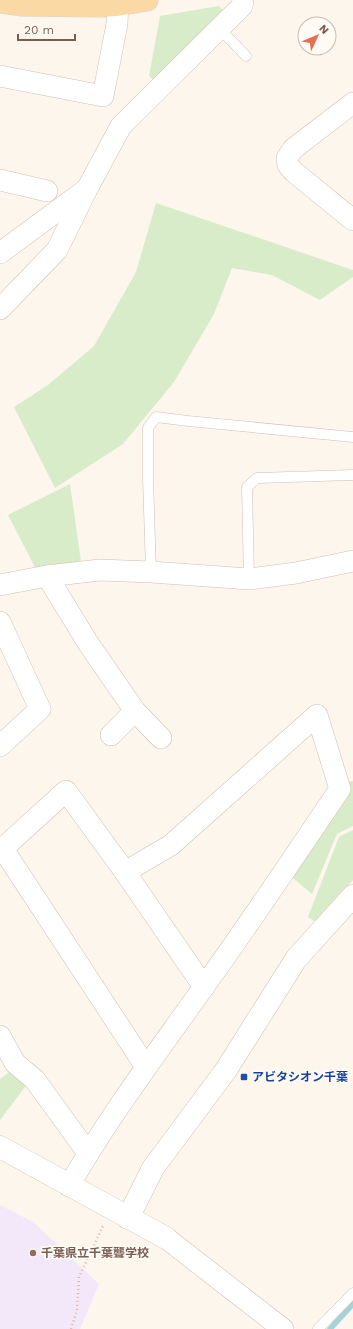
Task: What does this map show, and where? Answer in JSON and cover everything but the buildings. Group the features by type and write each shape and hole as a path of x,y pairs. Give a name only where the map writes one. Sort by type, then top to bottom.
{"main road":[{"path":"0,2 108,3 147,0"}],"street":[{"path":"0,309 57,250 87,189 121,126 242,6 243,0"},
{"path":"0,76 103,96 117,24 108,3"},
{"path":"353,103 293,149 287,158 288,165 294,172 353,220"},
{"path":"0,180 47,191"},
{"path":"0,253 87,189"},
{"path":"2,582 100,570 249,579 296,573 353,561"},
{"path":"47,576 88,643 135,711 161,738"},
{"path":"0,746 40,709 2,632"},
{"path":"111,735 135,711"},
{"path":"69,1186 88,1153 146,1067 204,987 340,789 317,715 171,845 125,872"},
{"path":"146,1067 1,850 66,791 125,872 204,987"},
{"path":"120,1213 226,1070 296,959 344,904 353,896"},
{"path":"0,1036 15,1063 35,1080 88,1153"},
{"path":"0,1147 166,1238 283,1329"}],"lane":[{"path":"219,28 246,56"},
{"path":"151,572 148,428 156,417 188,422 353,437"},
{"path":"249,579 247,488 257,478 353,475"},
{"path":"318,1329 353,1293"}],"path":[{"path":"71,1329 77,1310 79,1277 120,1213"}],"shaded area":[{"name":"千葉県立千葉聾学校","path":"0,1205 33,1222 99,1284 80,1329 0,1329"}],"green space":[{"path":"219,6 225,12 156,82 149,76 160,16"},
{"path":"156,203 353,270 353,277 320,300 272,275 232,268 214,314 174,382 123,444 55,488 14,407 48,385 94,346 136,272"},
{"path":"70,484 82,569 38,573 8,515"},
{"path":"353,781 353,826 337,834 312,894 288,874 342,783"},
{"path":"353,830 353,880 316,922 308,917 339,837"},
{"path":"12,1070 28,1083 0,1120 0,1079"}],"waterway":[{"path":"330,1329 353,1304"}],"place":[{"name":"アビタシオン千葉","path":"244,1077"},
{"name":"千葉県立千葉聾学校","path":"33,1253"}]}
